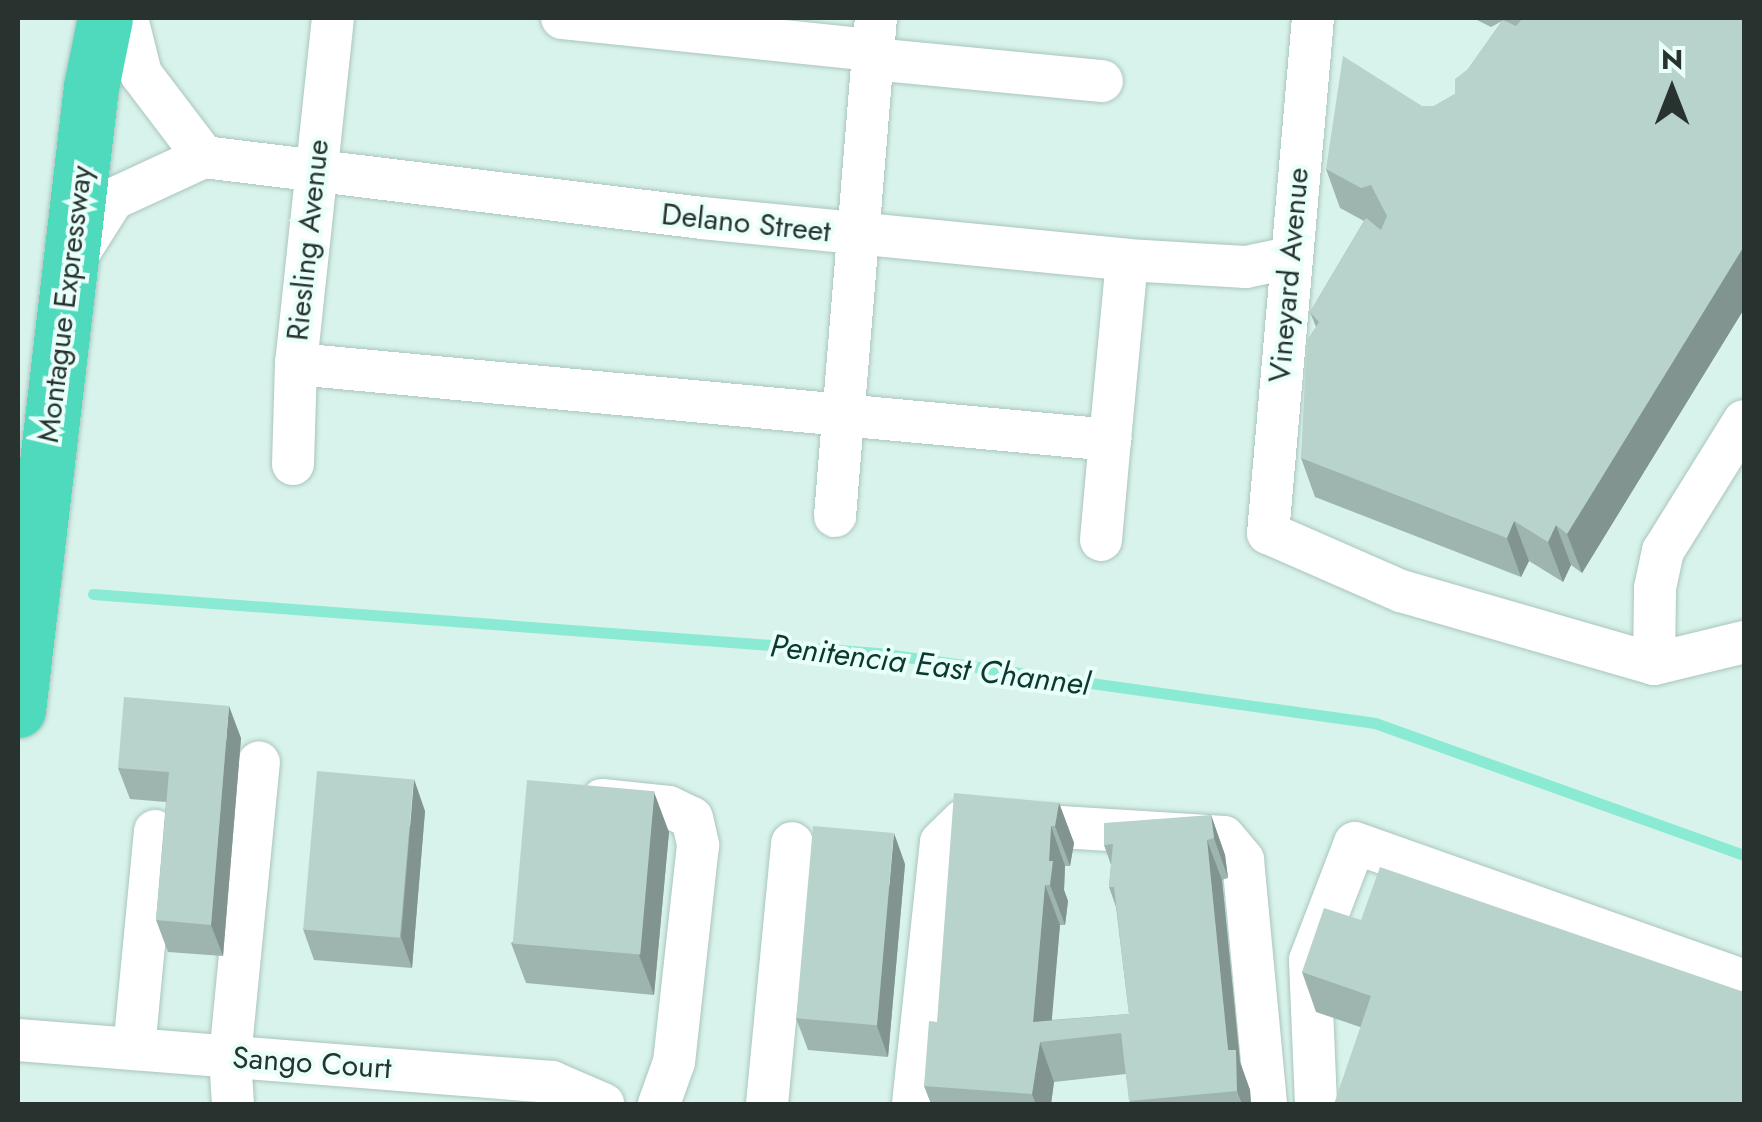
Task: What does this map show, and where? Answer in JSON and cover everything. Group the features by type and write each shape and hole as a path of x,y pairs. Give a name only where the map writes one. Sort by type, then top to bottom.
{"highway":[{"name":"Montague Expressway","path":"18,710 90,88 104,18"}],"street":[{"path":"69,268 113,198 204,157 140,74 127,18"},
{"name":"Riesling Avenue","path":"293,464 296,364 332,18"},
{"path":"562,18 874,42 1102,82"},
{"name":"Vineyard Avenue","path":"1313,18 1288,258 1268,533 1401,590 1654,664"},
{"path":"835,516 874,42"},
{"name":"Delano Street","path":"204,157 857,235 1246,267 1288,258"},
{"path":"1101,540 1127,260"},
{"path":"296,364 1110,440"},
{"path":"1744,421 1663,550 1655,588 1654,664 1744,642"},
{"path":"233,1104 230,1057 259,762"},
{"path":"602,800 669,807 692,818 698,844 674,1062 659,1104"},
{"path":"913,1104 940,842 963,821 1224,838 1243,860 1266,1104"},
{"path":"134,1049 155,832"},
{"path":"767,1104 792,843"},
{"path":"1316,1104 1310,960 1355,843 1744,981"},
{"name":"Sango Court","path":"18,1040 230,1057 339,1085 552,1082 602,1104"}],"building":[{"path":"1523,18 1744,18 1744,246 1567,534 1556,525 1548,542 1514,521 1507,538 1301,458 1307,340 1319,322 1310,312 1366,218 1381,230 1387,216 1371,185 1361,188 1326,169 1343,56 1422,106 1434,106 1455,94 1455,79 1468,69 1503,20 1516,26"},
{"path":"124,697 229,706 211,925 156,920 169,772 118,768"},
{"path":"317,771 414,779 400,938 303,929"},
{"path":"527,780 655,791 640,955 513,943"},
{"path":"954,793 1059,803 1055,826 1051,826 1049,861 1053,861 1050,885 1045,885 1033,1022 1129,1014 1114,887 1109,887 1113,844 1104,845 1104,823 1211,815 1214,838 1207,840 1228,1050 1236,1050 1237,1091 1129,1101 1121,1033 1040,1042 1032,1094 924,1086 929,1021 937,1022"},
{"path":"813,826 894,833 877,1025 796,1018"},
{"path":"1380,867 1744,992 1744,1104 1334,1104 1371,996 1302,972 1324,908 1361,920"}],"waterway":[{"name":"Penitencia East Channel","path":"93,594 878,653 1375,723 1744,855"}]}
